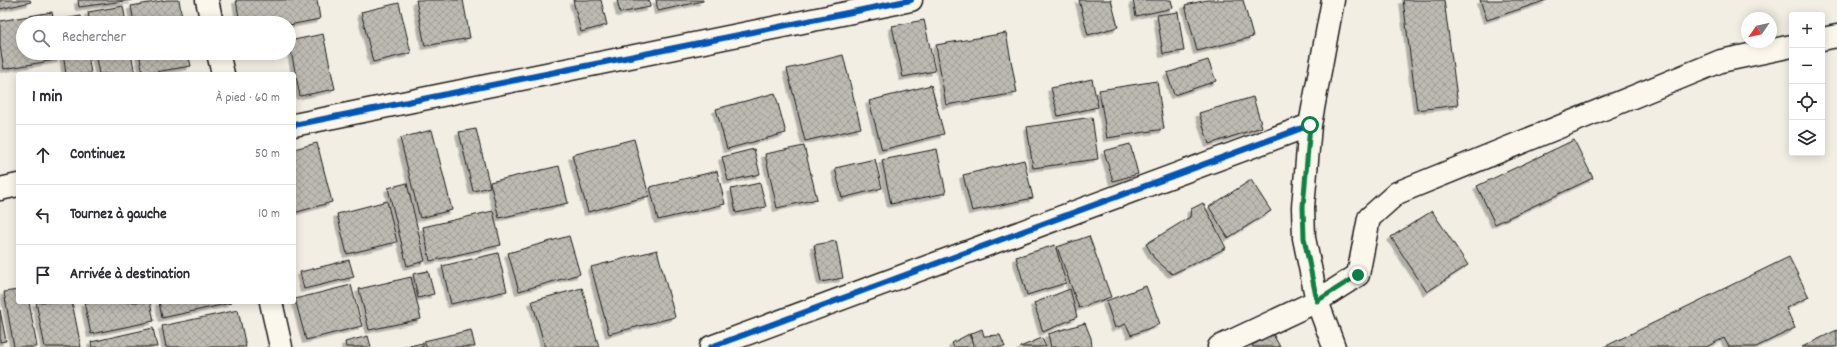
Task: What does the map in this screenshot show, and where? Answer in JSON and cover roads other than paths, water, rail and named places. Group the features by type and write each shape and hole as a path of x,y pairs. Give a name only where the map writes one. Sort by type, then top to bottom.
{"street":[{"path":"207,0 210,16"},
{"path":"296,125 911,0"},
{"path":"1333,0 1310,125 1303,207 1304,238 1317,301 1334,347"},
{"path":"1825,38 1837,36"},
{"path":"1220,347 1317,301 1358,275 1369,218 1397,193 1721,61 1789,47"},
{"path":"219,60 222,72"},
{"path":"711,347 1310,125"},
{"path":"0,188 16,185"},
{"path":"271,304 281,347"}]}
